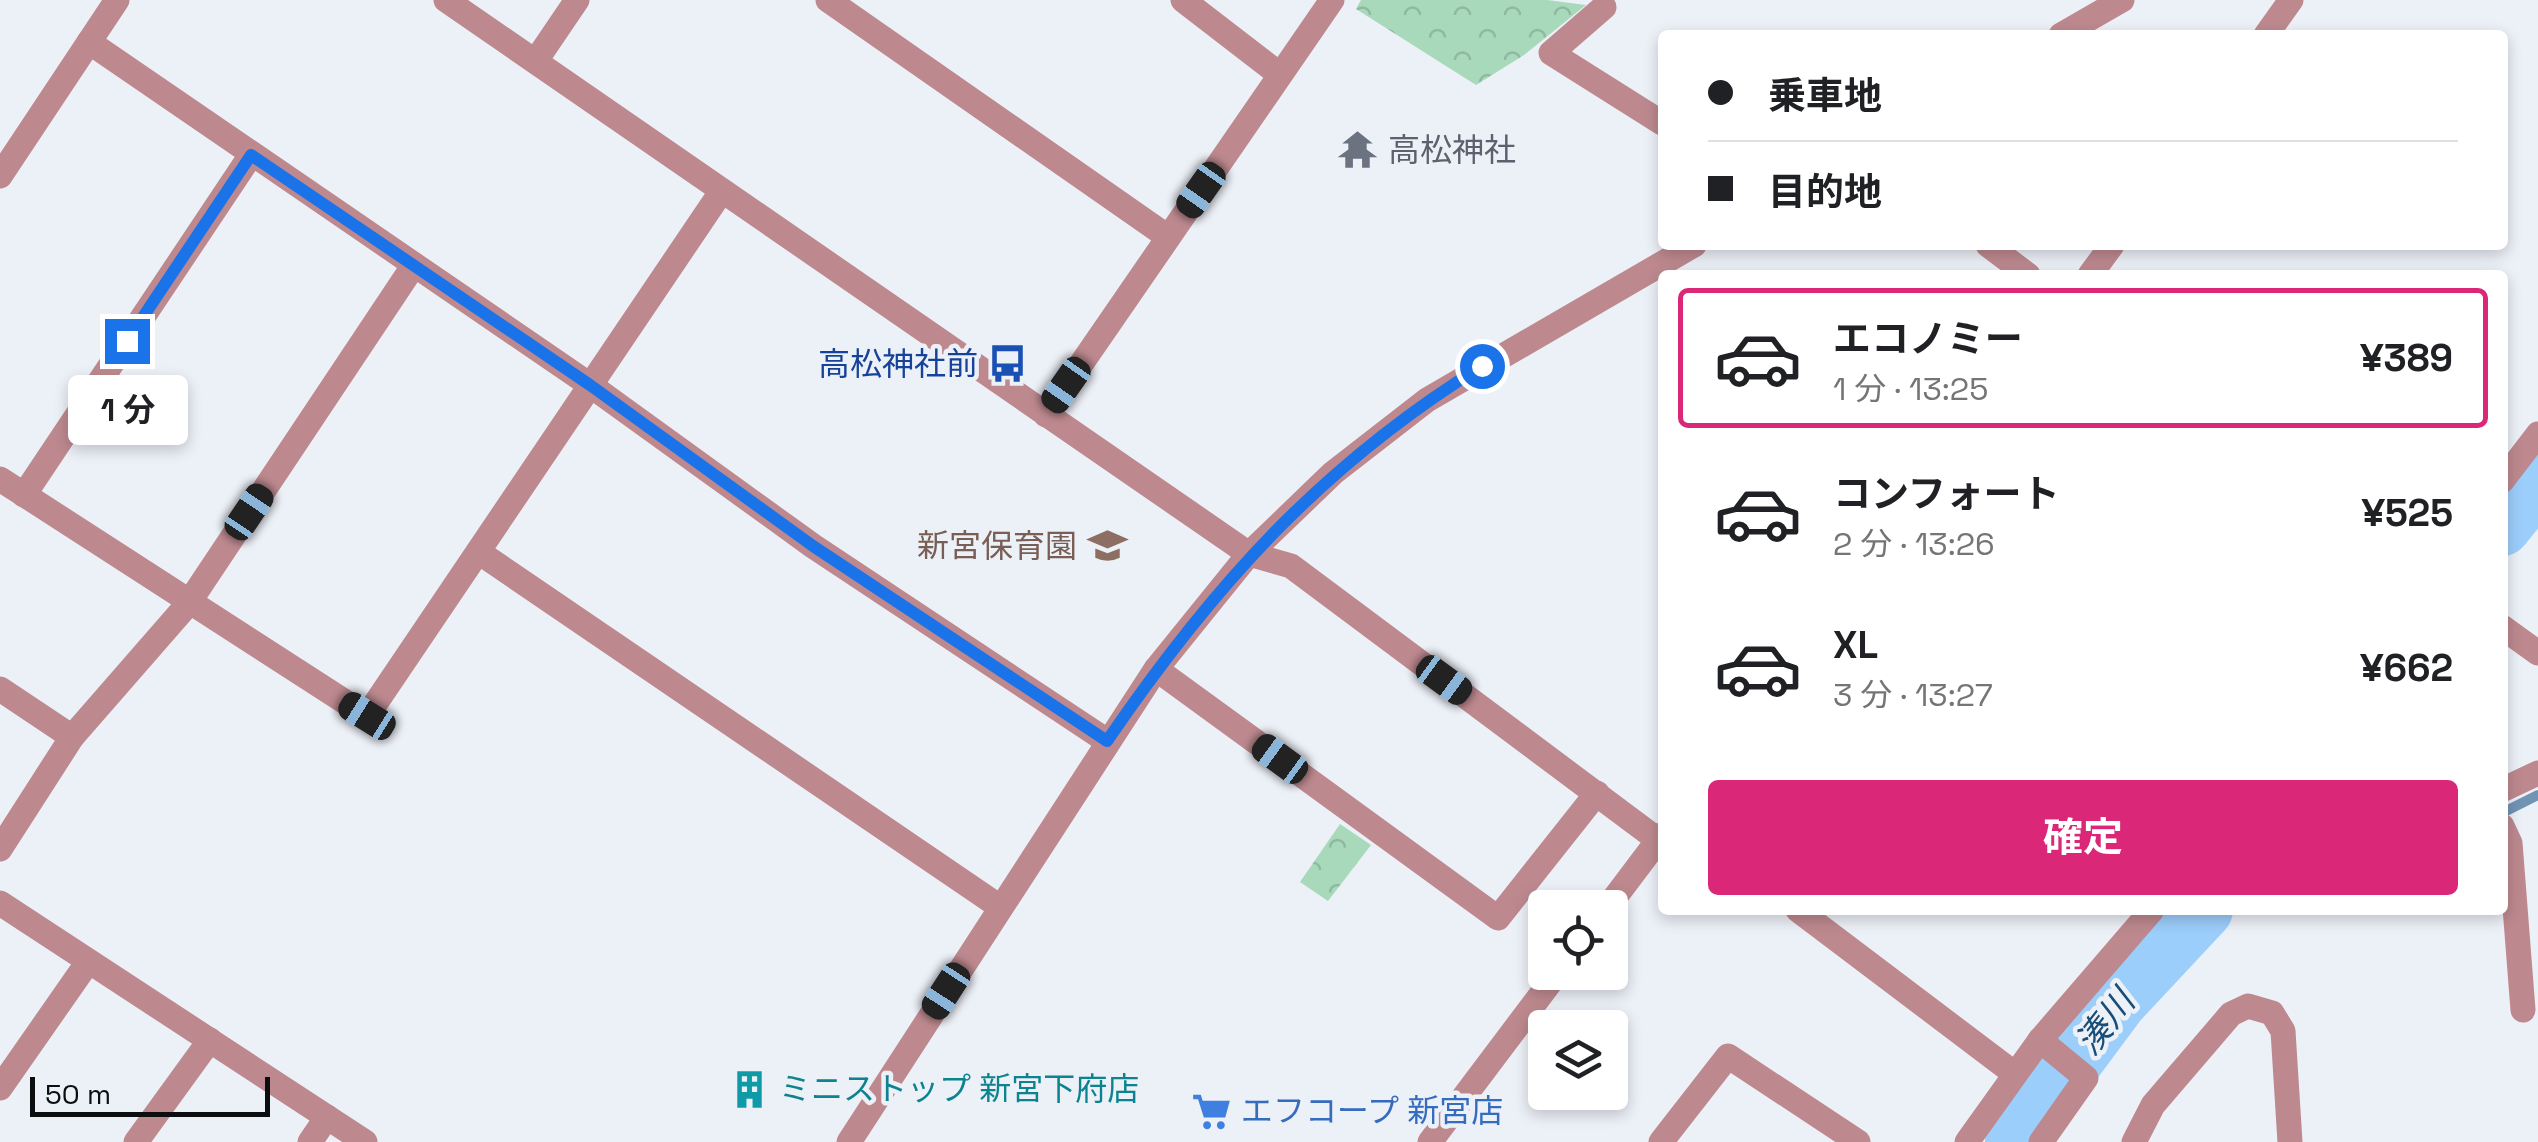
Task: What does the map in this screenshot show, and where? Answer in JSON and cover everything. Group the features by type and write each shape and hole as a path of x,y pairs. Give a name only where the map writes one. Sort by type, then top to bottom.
{"street":[{"path":"0,176 117,0"},
{"path":"446,0 537,59 721,192 1250,554 1291,566 1658,837"},
{"path":"537,59 578,0"},
{"path":"828,0 1168,237"},
{"path":"1183,0 1279,74"},
{"path":"1046,415 1332,0"},
{"path":"2270,30 2291,0"},
{"path":"2068,30 2104,4"},
{"path":"1604,7 1550,53 1658,120"},
{"path":"89,42 590,385 813,546 1107,741"},
{"path":"24,496 251,155"},
{"path":"0,480 367,716 721,192"},
{"path":"849,1142 1156,669 1250,554 1333,473 1427,400 1685,250"},
{"path":"1995,250 2021,270"},
{"path":"0,849 72,737 188,604 414,265"},
{"path":"2508,474 2538,434"},
{"path":"480,553 1000,907"},
{"path":"2508,631 2538,653"},
{"path":"1156,669 1498,918 1597,793"},
{"path":"0,689 72,737"},
{"path":"2508,787 2538,773"},
{"path":"2508,839 2522,1010"},
{"path":"1621,890 1658,841"},
{"path":"0,903 365,1142"},
{"path":"1805,915 2015,1074"},
{"path":"1967,1142 2040,1040 2145,915"},
{"path":"0,1088 88,962"},
{"path":"1430,1142 1544,990"},
{"path":"2134,1142 2153,1106 2231,1014 2248,1006 2272,1013 2283,1031 2290,1142"},
{"path":"136,1142 210,1040"},
{"path":"2040,1040 2086,1078 2041,1142"},
{"path":"1661,1142 1728,1056 1858,1142"},
{"path":"310,1142 327,1117"}],"green space":[{"path":"1361,0 1547,0 1586,5 1524,55 1476,85 1356,9"},
{"path":"1340,824 1371,845 1328,901 1300,882"}],"waterway":[{"name":"湊川","path":"2508,520 2538,482"},
{"path":"2508,810 2538,795"},
{"name":"湊川","path":"2014,1142 2118,1002 2199,915"}],"place":[{"name":"高松神社","path":"1358,150"},
{"name":"高松神社前","path":"1008,364"},
{"name":"新宮保育園","path":"1107,546"},
{"name":"ミニストップ 新宮下府店","path":"749,1089"},
{"name":"エフコープ 新宮店","path":"1211,1111"}],"route":[{"path":"127,341 251,155 590,385 813,546 1107,741 1156,669 1250,554 1333,473 1427,400 1482,366"}]}
